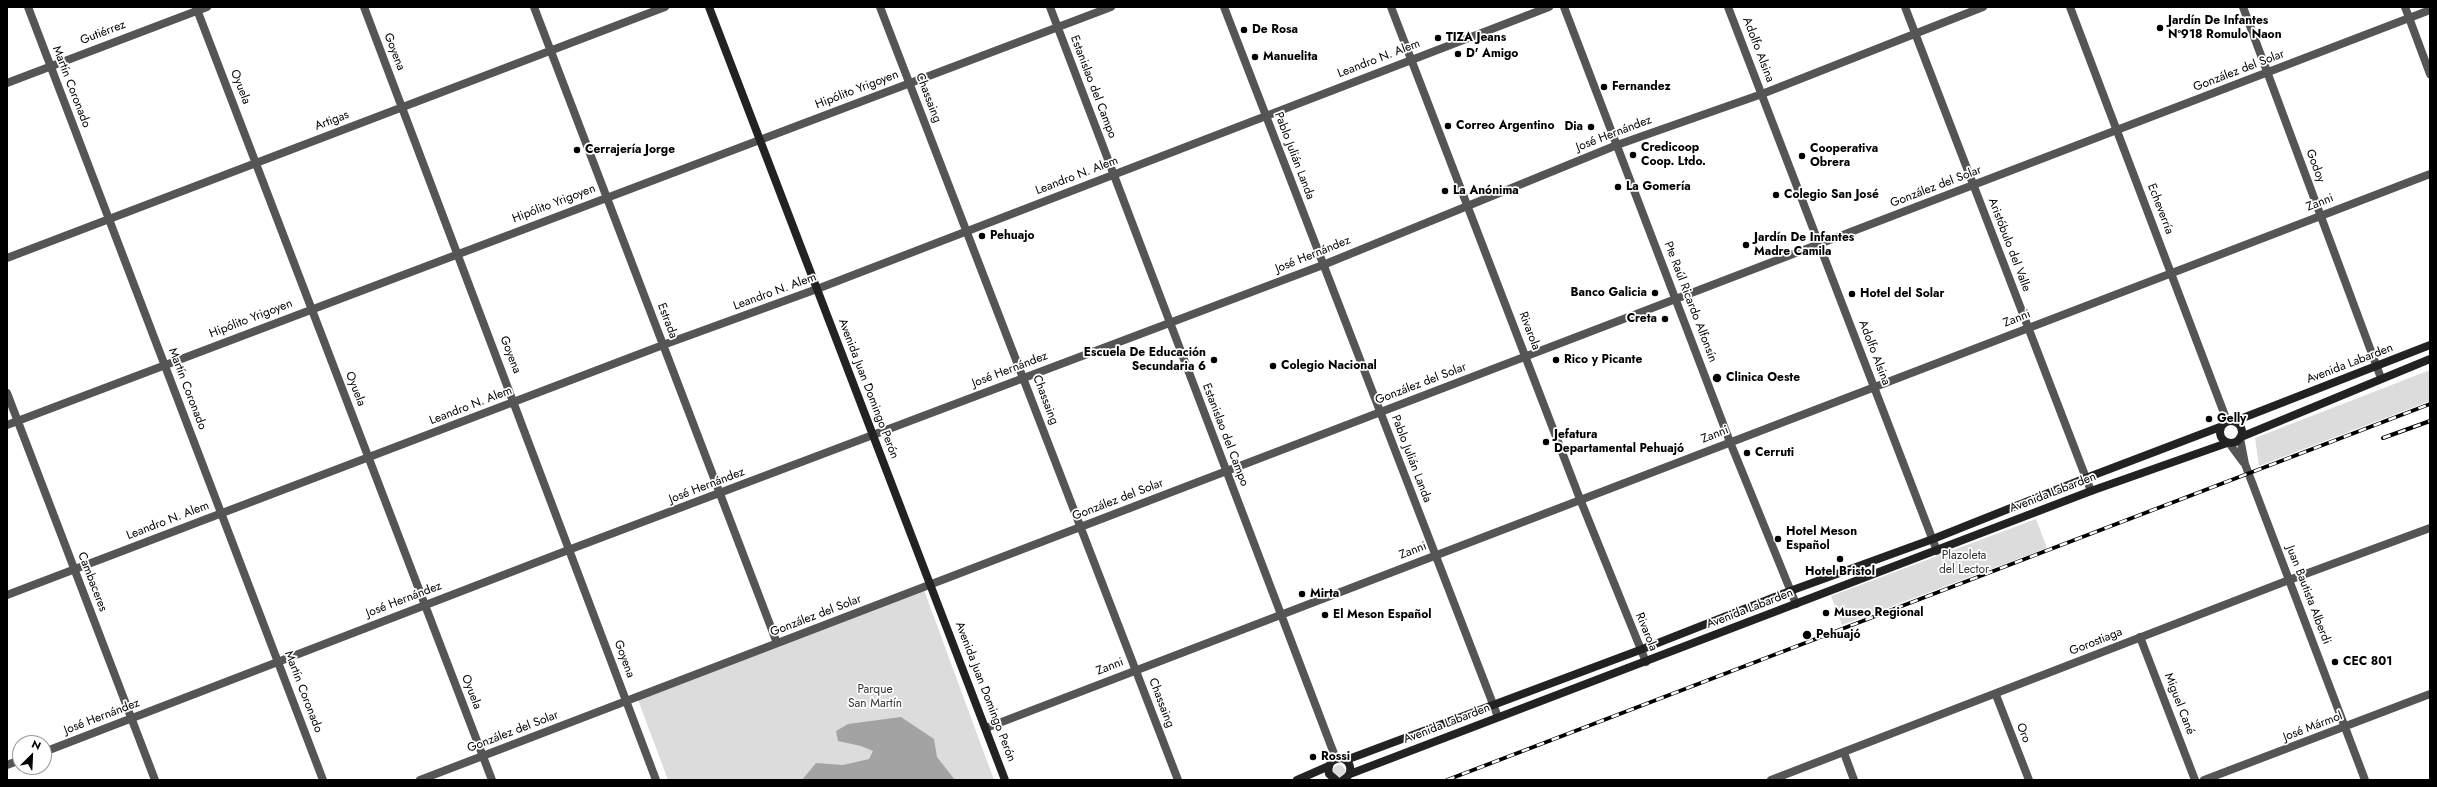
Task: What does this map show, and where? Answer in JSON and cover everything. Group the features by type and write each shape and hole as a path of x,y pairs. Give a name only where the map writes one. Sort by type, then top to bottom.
{"main road":[{"name":"Avenida Juan Domingo Perón","path":"709,7 1005,780"},
{"name":"Avenida Labarden","path":"2231,421 2430,346"},
{"name":"Avenida Labarden","path":"2240,438 2381,378 2430,359"},
{"path":"2231,421 2241,428 2240,438 2235,442 2228,443 2220,437 2220,427 2231,421"},
{"name":"Avenida Labarden","path":"1346,760 1493,706 1790,591 1933,539 2086,478 2220,427"},
{"name":"Avenida Labarden","path":"1345,779 1498,717 1646,662 2092,491 2228,443"},
{"path":"1297,780 1329,766 1336,759 1346,760 1351,767 1345,779"},
{"path":"1329,766 1329,774 1335,780"}],"street":[{"name":"Martín Coronado","path":"28,7 323,780"},
{"name":"Gutiérrez","path":"7,83 197,9 207,7"},
{"name":"Goyena","path":"364,7 571,549 656,780"},
{"name":"Estrada","path":"534,7 777,644"},
{"name":"Artigas","path":"7,258 665,7"},
{"name":"Chassaing","path":"880,7 1178,780"},
{"name":"Estanislao del Campo","path":"1050,7 1336,759"},
{"name":"Hipólito Yrigoyen","path":"7,425 1111,7"},
{"name":"Pablo Julián Landa","path":"1224,7 1498,717"},
{"name":"Rivarola","path":"1392,7 1580,500 1646,662"},
{"name":"Leandro N. Alem","path":"7,595 663,345 818,289 966,230 1114,175 1549,7"},
{"name":"Pte Raúl Ricardo Alfonsín","path":"1564,7 1730,442 1796,604"},
{"name":"Adolfo Alsina","path":"1728,7 1937,551"},
{"name":"Aristóbulo del Valle","path":"1906,7 2028,328 2092,491"},
{"name":"José Hernández","path":"52,749 278,661 571,549 720,494 1023,377 1170,324 1323,265 1617,145 1762,94 1915,32 1983,7"},
{"name":"Echeverría","path":"2070,7 2171,272 2231,421"},
{"name":"Godoy","path":"2243,7 2266,73 2321,215 2381,378"},
{"path":"2405,7 2430,74"},
{"name":"Oyuela","path":"197,9 492,780"},
{"name":"González del Solar","path":"420,780 2430,10"},
{"name":"Zanni","path":"986,728 1730,442 1875,388 2171,272 2430,174"},
{"name":"Cambaceres","path":"7,393 155,780"},
{"name":"Juan Bautista Alberdi","path":"2240,438 2245,464 2365,780"},
{"name":"Juan Bautista Alberdi","path":"2228,443 2245,464"},
{"name":"Gorostiaga","path":"1771,780 1996,695 2140,637 2289,580 2430,528"},
{"name":"Miguel Cané","path":"2140,637 2195,780"},
{"name":"José Mármol","path":"2204,780 2430,694"},
{"name":"Oro","path":"1996,695 2029,780"},
{"path":"1844,753 1854,780"}],"green space":[{"path":"2430,370 2430,401 2259,466 2255,438"},
{"name":"Plazoleta del Lector","path":"2036,519 2047,548 1842,625 1831,596"},
{"name":"Parque San Martín","path":"924,590 994,780 668,780 637,697"},
{"path":"1337,765 1341,765 1345,771 1341,777 1337,777 1333,773 1333,769"}],"shaded area":[{"path":"901,717 934,739 937,757 955,780 802,780 816,763 843,765 869,759 873,751 861,746 838,741 836,731 848,724"}],"railway":[{"path":"1447,780 2430,404"},
{"path":"2383,438 2430,421"}],"place":[{"name":"Jardín De Infantes Nº918 Romulo Naon","path":"2160,28"},
{"name":"De Rosa","path":"1244,30"},
{"name":"TIZA Jeans","path":"1438,38"},
{"name":"D' Amigo","path":"1458,54"},
{"name":"Manuelita","path":"1255,57"},
{"name":"Fernandez","path":"1604,87"},
{"name":"Correo Argentino","path":"1448,126"},
{"name":"Dia","path":"1591,127"},
{"name":"Cerrajería Jorge","path":"577,150"},
{"name":"Credicoop Coop. Ltdo.","path":"1633,155"},
{"name":"Cooperativa Obrera","path":"1802,156"},
{"name":"La Gomería","path":"1618,187"},
{"name":"La Anónima","path":"1445,191"},
{"name":"Colegio San José","path":"1776,195"},
{"name":"Pehuajo","path":"982,236"},
{"name":"Jardín De Infantes Madre Camila","path":"1746,245"},
{"name":"Banco Galicia","path":"1655,293"},
{"name":"Hotel del Solar","path":"1852,294"},
{"name":"Creta","path":"1665,319"},
{"name":"Escuela De Educación Secundaria 6","path":"1214,360"},
{"name":"Rico y Picante","path":"1556,360"},
{"name":"Colegio Nacional","path":"1273,366"},
{"name":"Clinica Oeste","path":"1717,378"},
{"name":"Gelly","path":"2209,419"},
{"name":"Jefatura Departamental Pehuajó","path":"1546,442"},
{"name":"Cerruti","path":"1747,453"},
{"name":"Hotel Meson Español","path":"1778,539"},
{"name":"Hotel Bristol","path":"1840,559"},
{"name":"Mirta","path":"1302,594"},
{"name":"Museo Regional","path":"1826,613"},
{"name":"El Meson Español","path":"1325,615"},
{"name":"Pehuajó","path":"1807,635"},
{"name":"CEC 801","path":"2335,662"},
{"name":"Rossi","path":"1313,757"}]}
